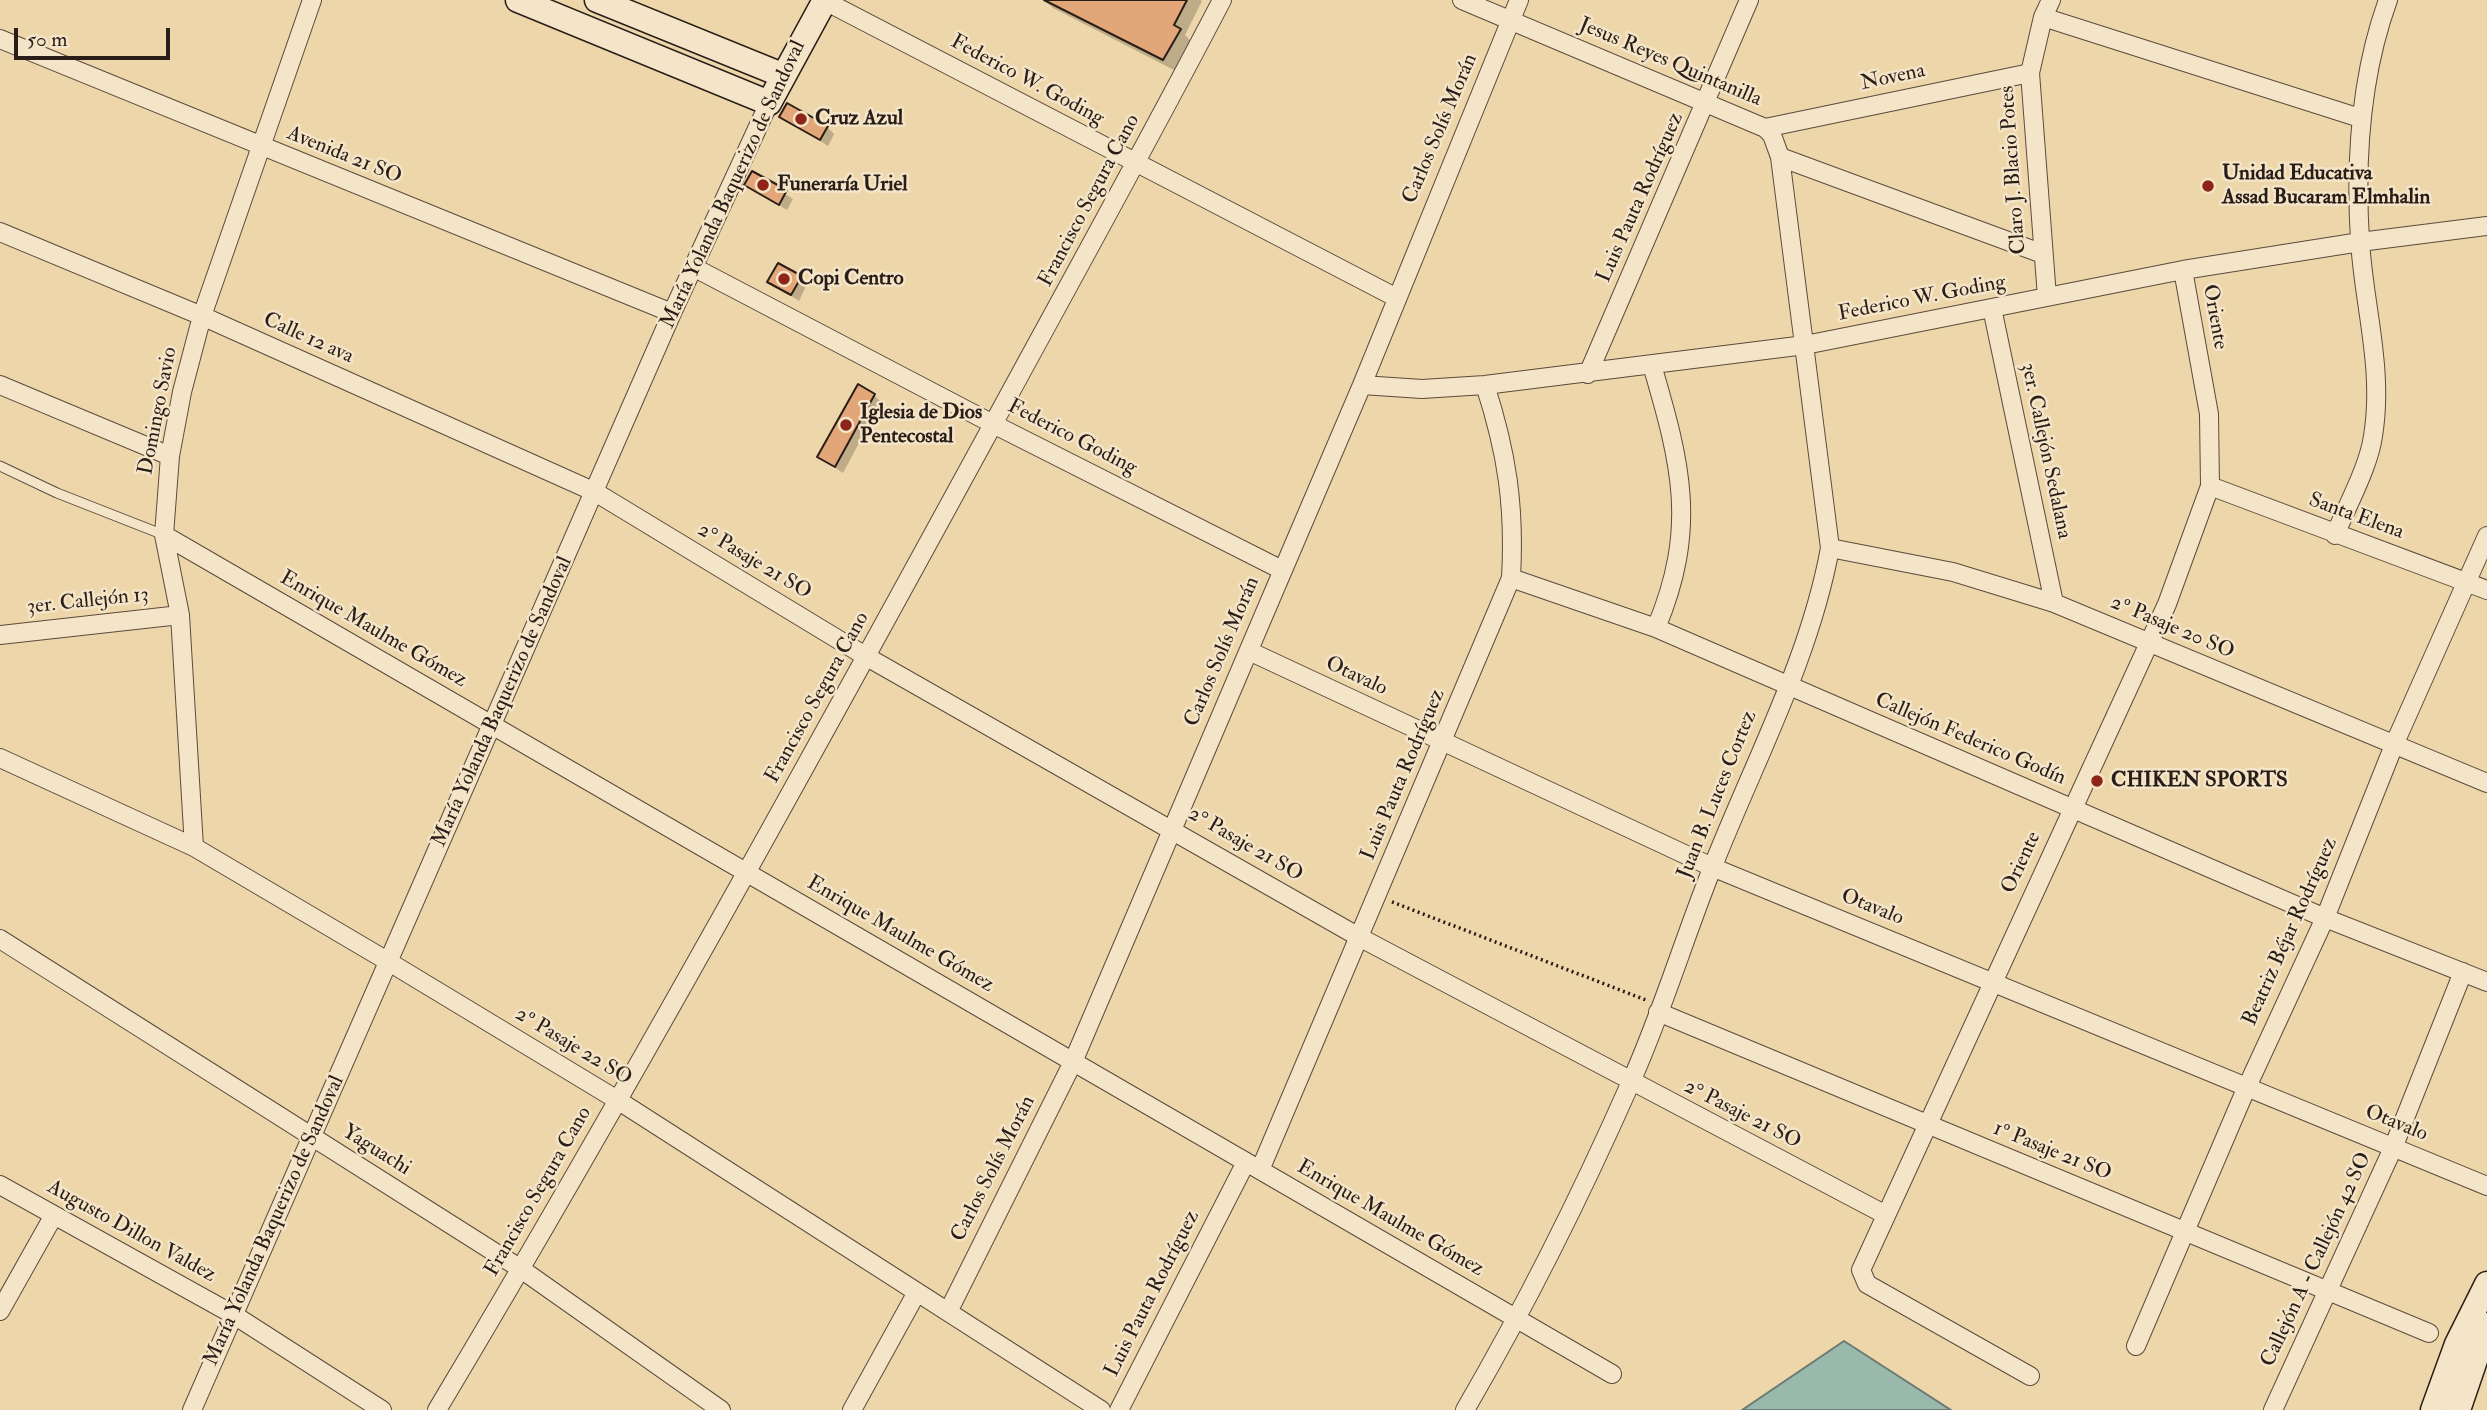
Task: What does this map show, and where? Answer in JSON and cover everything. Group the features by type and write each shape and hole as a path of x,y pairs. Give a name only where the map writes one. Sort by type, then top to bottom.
{"street":[{"name":"Domingo Savio","path":"194,847 180,615 164,535 170,456 182,393 202,316 312,0"},
{"path":"518,0 769,103"},
{"path":"597,0 782,75"},
{"name":"María Yolanda Baquerizo de Sandoval","path":"192,1410 672,313 782,75 825,0"},
{"name":"Federico W. Goding","path":"825,0 1395,297"},
{"name":"Francisco Segura Cano","path":"437,1410 619,1101 747,873 1136,164 1222,0"},
{"name":"Jesus Reyes Quintanilla","path":"1462,0 1765,128 1772,135 1780,157"},
{"name":"Carlos Solís Morán","path":"948,1312 1073,1062 1362,385 1395,297 1519,0"},
{"name":"Luis Pauta Rodríguez","path":"1588,374 1707,103 1749,0"},
{"path":"2336,535 2373,439 2378,390 2360,242 2360,118 2376,31 2388,0"},
{"path":"2047,8 2360,118"},
{"name":"Claro J. Blacio Potes","path":"2047,8 2030,73 2047,297"},
{"name":"Avenida 21 SO","path":"0,39 672,313"},
{"name":"Novena","path":"1765,128 2030,73"},
{"path":"1780,157 2043,254"},
{"name":"Juan B. Luces Cortez","path":"1465,1410 1517,1318 1631,1083 1712,867 1813,616 1830,548 1780,157"},
{"name":"Federico W. Goding","path":"1362,385 1422,389 1485,385 1805,345 2183,270 2360,242 2487,226"},
{"name":"Calle 12 ava","path":"0,232 202,316 595,492"},
{"name":"Federico Goding","path":"693,267 993,424 1282,570"},
{"name":"Oriente","path":"2030,1376 1867,1284 1861,1270 1884,1214 2167,604 2210,486 2209,414 2183,270"},
{"name":"3er. Callejón Sedalana","path":"1992,308 2054,603"},
{"path":"1652,365 1676,446 1683,495 1672,591 1657,628"},
{"path":"0,385 170,456"},
{"name":"Luis Pauta Rodríguez","path":"1119,1410 1253,1166 1377,896 1511,578 1514,530 1511,488 1502,439 1485,385"},
{"name":"Santa Elena","path":"2210,486 2487,590"},
{"name":"2° Pasaje 21 SO","path":"595,492 867,657 1359,937 1631,1083 1884,1214"},
{"name":"Enrique Maulme Gómez","path":"164,535 1612,1374"},
{"name":"Beatriz Béjar Rodríguez","path":"2136,1346 2246,1089 2325,918 2394,745 2487,536"},
{"name":"2º Pasaje 20 SO","path":"1830,548 1953,572 2054,603 2487,783"},
{"name":"Callejón Federico Godín","path":"1511,578 1657,628 2325,918 2487,982"},
{"name":"3er. Callejón 13","path":"0,635 180,615"},
{"name":"Otavalo","path":"1249,651 1443,744 1712,867 2487,1186"},
{"name":"2º Pasaje 22 SO","path":"0,758 194,847 389,962 619,1101 1101,1410"},
{"name":"Yaguachi","path":"0,939 522,1269 721,1410"},
{"name":"Callejón A - Callejón 42 SO","path":"2273,1410 2393,1147 2463,972"},
{"name":"1º Pasaje 21 SO","path":"1660,1008 1926,1125 2429,1333"},
{"name":"Augusto Dillon Valdez","path":"0,1185 234,1315 382,1410"},
{"path":"0,1311 54,1215"},
{"path":"2433,1410 2457,1344 2487,1284"},
{"path":"852,1410 917,1292"},
{"path":"2458,1410 2487,1325"}],"lane":[{"path":"0,466 57,493 164,535"}],"path":[{"path":"1377,896 1660,1008"}],"shaded area":[{"path":"1844,1341 1951,1410 1742,1410"}],"building":[{"path":"1044,0 1187,0 1174,25 1181,29 1163,60"},
{"path":"787,103 828,126 820,140 779,117"},
{"path":"752,171 787,190 779,205 744,185"},
{"name":"Copi Centro","path":"778,263 802,276 791,295 767,282"},
{"name":"Iglesia de Dios Pentecostal","path":"858,384 875,394 835,467 817,457"}],"place":[{"name":"Cruz Azul","path":"801,119"},
{"name":"Funeraría Uriel","path":"763,185"},
{"name":"Unidad Educativa Assad Bucaram Elmhalin","path":"2208,186"},
{"name":"Copi Centro","path":"784,279"},
{"name":"Iglesia de Dios Pentecostal","path":"846,425"},
{"name":"CHIKEN SPORTS","path":"2097,781"}]}
